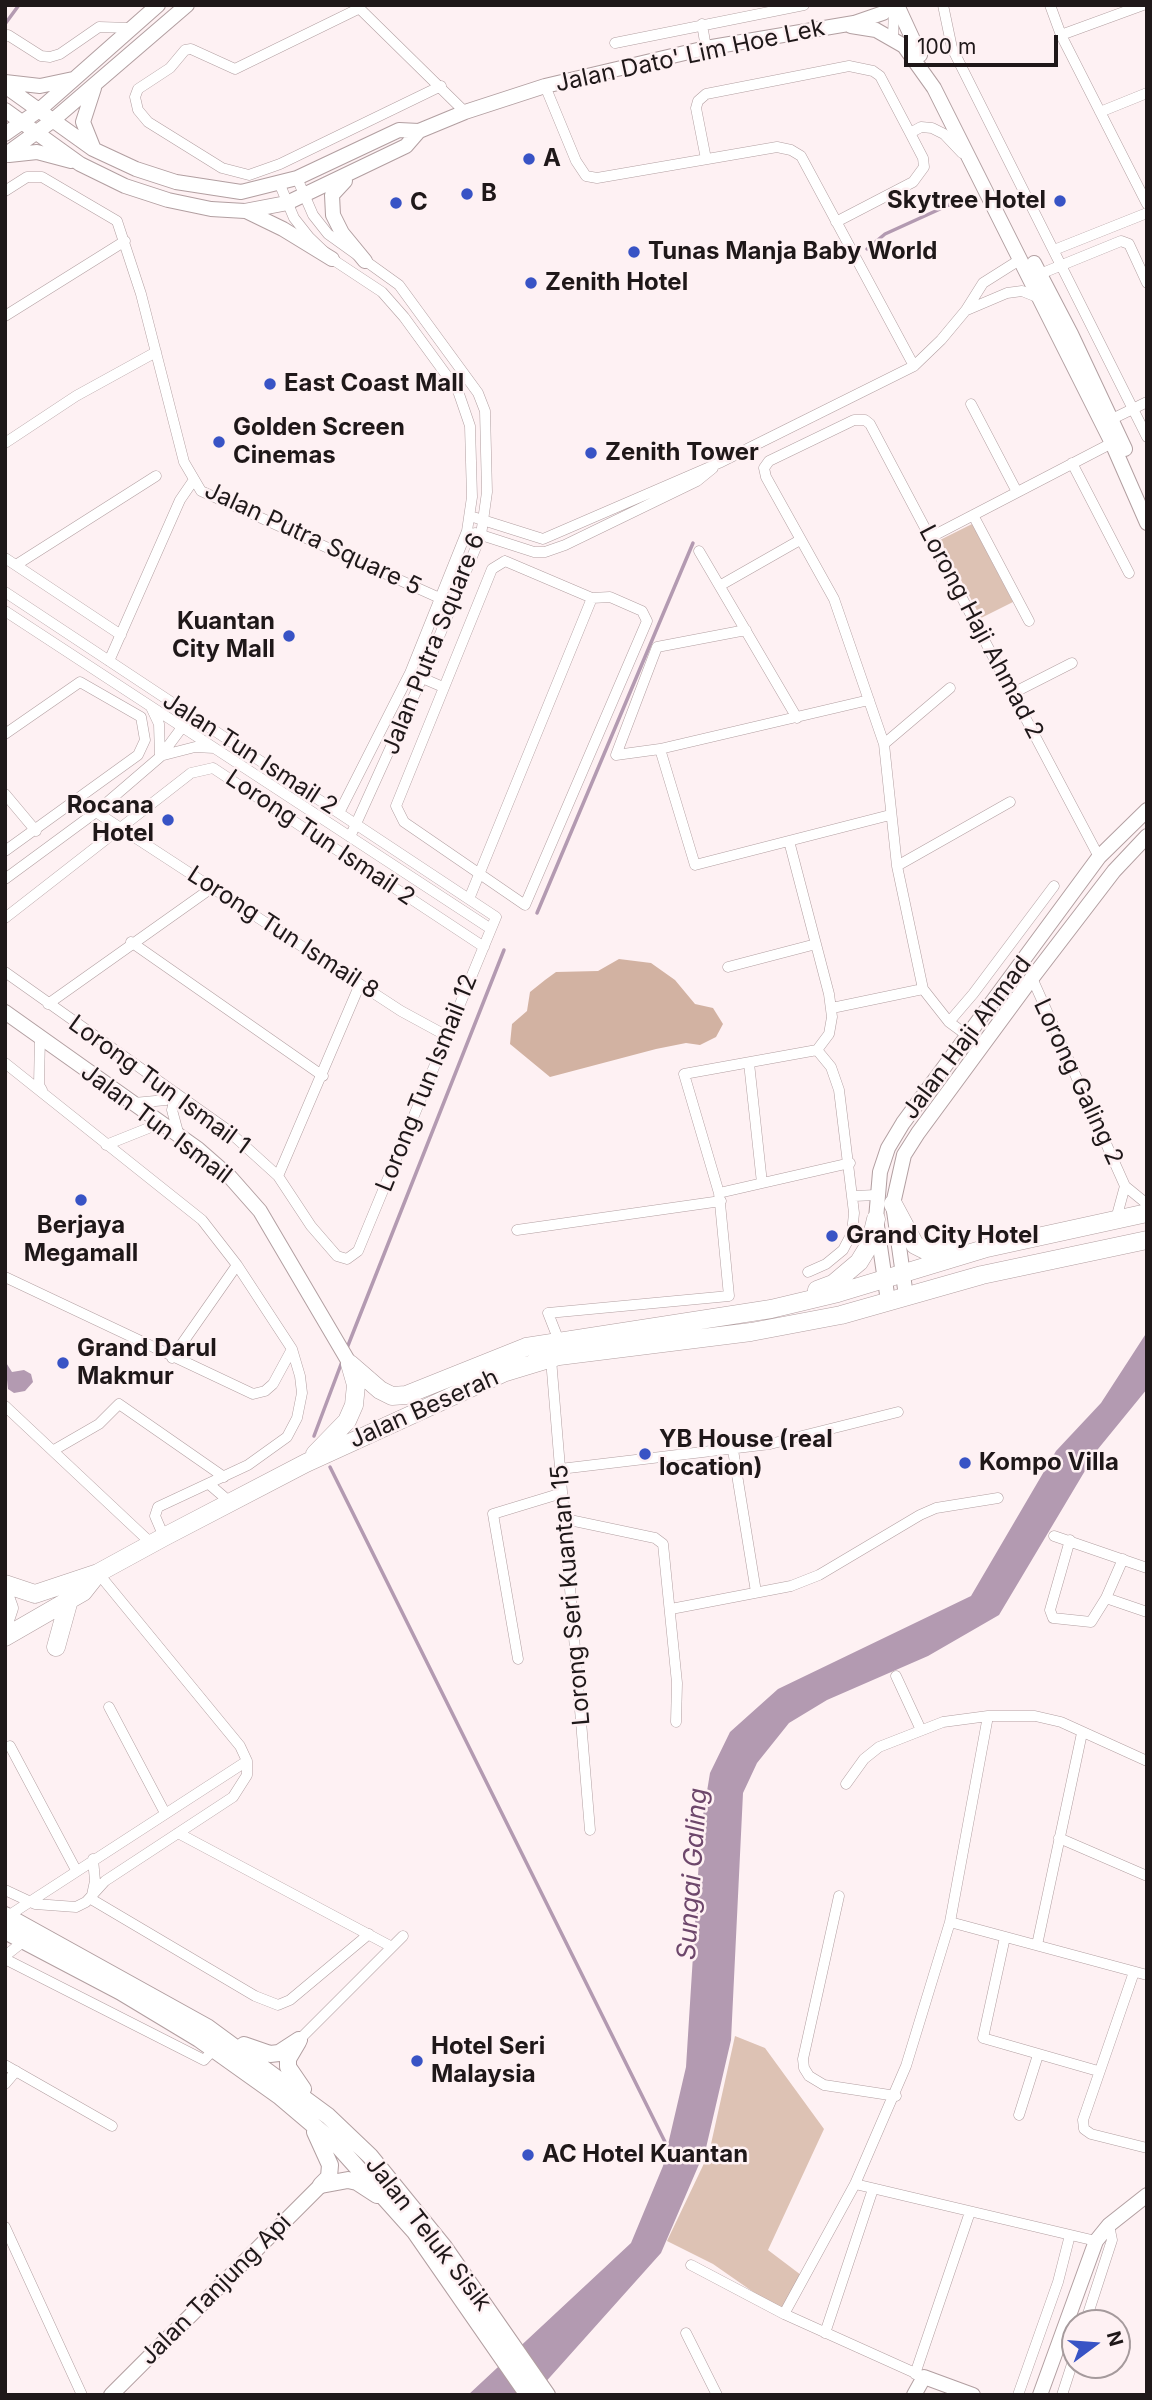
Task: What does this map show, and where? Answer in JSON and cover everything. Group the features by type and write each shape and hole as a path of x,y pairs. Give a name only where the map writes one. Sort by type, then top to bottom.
{"highway":[{"path":"885,1200 915,1245 927,1251 987,1248"},
{"name":"Jalan Beserah","path":"349,1361 380,1390 392,1396 417,1393 499,1356 558,1341 731,1317 883,1280 987,1248 1147,1213"},
{"path":"771,1308 833,1284 848,1273 870,1244 876,1219"},
{"name":"Jalan Beserah","path":"5,1637 91,1586 98,1573 158,1540 306,1462 492,1378 551,1359 751,1332 841,1315 982,1275 1147,1240"},
{"path":"306,1462 346,1421 354,1405 356,1385 349,1361"},
{"path":"5,1584 35,1594 98,1573"},
{"path":"5,1597 9,1608 5,1619"},
{"path":"56,1647 69,1601"}],"main road":[{"name":"Jalan Teluk Sisik","path":"6,1921 24,1941 121,1992 209,2055 295,2110 353,2160 547,2395"},
{"name":"Jalan Teluk Sisik","path":"6,1921 207,2027 328,2116 370,2156 404,2196 497,2337 528,2395"},
{"path":"207,2027 262,2053 279,2053 299,2040"},
{"path":"299,2040 288,2059 288,2067 292,2076 328,2116"},
{"path":"295,2110 320,2138 327,2152 329,2177 321,2185"},
{"path":"321,2185 335,2180 357,2182 394,2207"}],"street":[{"path":"5,156 52,121 187,5"},
{"path":"615,43 804,5"},
{"path":"848,24 883,13 889,5"},
{"path":"894,33 896,5"},
{"path":"896,5 913,45"},
{"path":"943,5 952,48 1147,437"},
{"path":"1050,5 1061,35 1147,204"},
{"path":"1061,35 1143,5"},
{"path":"5,134 38,111 77,77 150,7"},
{"path":"441,86 280,164 249,175 222,168 148,122 138,110 135,97 138,89 170,68 185,50 191,49 235,69 358,7 441,86 464,112"},
{"path":"702,24 706,48"},
{"path":"848,24 894,33 913,45"},
{"name":"Jalan Dato' Lim Hoe Lek","path":"5,84 38,111 93,149 146,172 209,189 241,192 280,185 399,130 419,131 464,112 545,86 706,48 848,24 892,44 916,61"},
{"path":"5,37 8,35 34,53 50,57 60,54 99,27 130,28"},
{"name":"Jalan Dato' Lim Hoe Lek","path":"894,33 934,88 1042,303 1147,499"},
{"name":"Jalan Dato' Lim Hoe Lek","path":"913,45 935,76 1071,334 1107,421 1112,443 1147,523"},
{"path":"706,159 696,108 701,97 711,92 849,66 862,67 880,76 923,158 919,177 836,222"},
{"path":"5,84 40,86 77,77"},
{"path":"93,149 83,122 94,86"},
{"path":"545,86 576,162 586,176 597,178 777,148 791,150 801,156 914,366"},
{"path":"1100,112 1147,93"},
{"name":"Jalan Dato' Lim Hoe Lek","path":"5,110 79,164 125,186 167,200 211,209 245,211 287,203 304,196 407,146 419,131"},
{"path":"910,133 921,127 932,128 944,134 963,154 994,204"},
{"path":"5,156 37,152 79,164"},
{"path":"359,169 336,188 331,204 342,233 365,261"},
{"name":"Jalan Putra Square 5","path":"5,191 27,177 42,177 117,221 156,352 184,462 201,491 453,604"},
{"name":"Jalan Putra Square 6","path":"297,178 313,215 328,234 399,285 478,393 485,411 484,519 481,535 422,678 350,837"},
{"name":"Jalan Putra Square 6","path":"280,185 294,218 332,259 382,292 404,317 469,416 470,516 467,531 410,673 340,813"},
{"path":"245,211 275,224 332,259"},
{"path":"1054,250 1147,213"},
{"path":"5,316 125,241"},
{"path":"1040,274 1126,241 1147,283"},
{"path":"470,516 543,539 719,463 914,366 966,310 984,283 1021,258"},
{"path":"966,310 992,297 1014,292 1034,294 1042,303"},
{"path":"5,443 76,396 156,352"},
{"path":"461,400 478,393"},
{"path":"1107,421 1147,402"},
{"path":"971,404 1017,492"},
{"path":"469,416 485,411"},
{"name":"Lorong Haji Ahmad 2","path":"781,455 854,421 865,419 875,430 1099,857"},
{"path":"772,437 781,455 769,460 764,473 834,599 884,744 897,866 923,989 949,1022 968,1036"},
{"path":"931,537 1112,443"},
{"path":"467,531 534,552 545,552 577,540 697,481 719,463"},
{"path":"1072,463 1129,573"},
{"path":"16,565 156,476"},
{"path":"108,661 180,500 193,481"},
{"path":"973,515 1029,621"},
{"path":"720,585 800,540"},
{"path":"699,551 797,718"},
{"path":"526,569 534,552"},
{"path":"5,558 121,635"},
{"name":"Jalan Putra Square 6","path":"505,561 526,569 592,598 610,597 642,611 647,621 527,904 523,904 404,822 396,806 492,569 505,561"},
{"name":"Jalan Tun Ismail 2","path":"5,592 496,916"},
{"path":"469,899 592,598"},
{"name":"Jalan Tun Ismail 2","path":"5,611 491,929"},
{"path":"746,630 657,647 615,753 622,756 660,749 869,700"},
{"path":"1013,693 1072,663"},
{"path":"94,687 102,674"},
{"path":"422,678 443,688"},
{"path":"5,734 80,682 94,687 141,717 145,740 138,755 5,851"},
{"path":"884,744 950,688"},
{"path":"150,705 159,724 160,757"},
{"path":"5,879 96,812 160,757 183,727 188,711"},
{"path":"160,757 195,747 215,748"},
{"path":"660,749 695,865 890,815"},
{"name":"Lorong Tun Ismail 2","path":"121,827 191,773 214,768 484,947"},
{"path":"5,794 36,831"},
{"path":"897,866 1010,802"},
{"name":"Jalan Haji Ahmad","path":"906,1296 885,1200 888,1148 903,1123 1099,857 1147,810"},
{"name":"Lorong Tun Ismail 8","path":"96,812 360,984 447,1036"},
{"path":"5,918 121,827"},
{"name":"Jalan Haji Ahmad","path":"888,1301 876,1219 904,1156 1032,978 1114,871 1147,836"},
{"path":"558,1341 548,1313 729,1296 720,1197 684,1074 817,1051 829,1034 832,1008 789,841"},
{"path":"949,1022 1054,886"},
{"path":"48,1004 131,942 213,887"},
{"name":"Lorong Tun Ismail 12","path":"358,1251 496,916"},
{"path":"131,942 323,1076"},
{"path":"728,967 816,944"},
{"name":"Lorong Tun Ismail 1","path":"5,972 225,1128 278,1176 311,1226 337,1256 347,1259 358,1251"},
{"name":"Lorong Galing 2","path":"1032,978 1125,1186 1147,1204"},
{"path":"278,1176 323,1076 360,984"},
{"path":"832,1008 923,989"},
{"name":"Jalan Tun Ismail","path":"5,1012 180,1136 230,1177 260,1211 349,1361"},
{"path":"40,1036 39,1085 43,1090"},
{"path":"808,1272 825,1264 843,1250 852,1233 854,1196 836,1077 817,1051"},
{"path":"5,1063 43,1090 106,1145 202,1220 237,1265 292,1349 302,1393 297,1418 287,1437 269,1451 224,1477 155,1510 158,1540"},
{"path":"749,1063 762,1183"},
{"path":"133,1103 166,1100 176,1093"},
{"path":"176,1093 172,1110 180,1136"},
{"path":"106,1145 161,1123"},
{"path":"517,1230 720,1197 762,1183 850,1163"},
{"name":"Lorong Galing 2","path":"1116,1219 1125,1186"},
{"path":"854,1196 885,1200"},
{"path":"173,1358 237,1265"},
{"path":"5,1277 253,1394 265,1391 273,1384 292,1349"},
{"name":"Lorong Seri Kuantan 15","path":"551,1359 590,1830"},
{"path":"54,1450 99,1424 119,1404 224,1477"},
{"path":"5,1406 158,1540"},
{"path":"560,1469 770,1444 898,1412"},
{"path":"733,1450 756,1592"},
{"path":"209,1484 231,1503"},
{"path":"518,1659 493,1514 562,1493"},
{"path":"671,1609 791,1586 819,1575 936,1508 998,1497"},
{"path":"565,1519 655,1538 664,1548 677,1683 676,1722"},
{"path":"1054,1536 1147,1567"},
{"path":"1070,1540 1050,1610 1053,1618 1091,1622 1106,1598 1124,1559"},
{"path":"5,1890 35,1905 76,1907 91,1899 105,1881 233,1797 247,1775 247,1761 229,1732 98,1573"},
{"path":"1106,1598 1147,1612"},
{"path":"896,1676 921,1730"},
{"path":"108,1707 165,1813"},
{"path":"784,2314 855,2184 896,2096 950,1922 988,1716"},
{"path":"846,1784 864,1759 879,1747 943,1723 988,1716 1035,1716 1061,1723 1147,1761"},
{"path":"1037,1945 1082,1733"},
{"path":"10,1746 76,1870"},
{"path":"6,1921 27,1901 247,1761"},
{"path":"178,1833 392,1947"},
{"path":"1059,1838 1147,1876"},
{"path":"91,1899 95,1881 93,1859"},
{"path":"839,1896 803,2059 804,2068 809,2076 824,2085 896,2096"},
{"path":"91,1899 255,1996 278,2005 290,2000 369,1934"},
{"path":"950,1922 1147,1976"},
{"path":"299,2040 403,1936"},
{"path":"1005,1937 983,2038 1038,2056 1098,2071"},
{"path":"24,1941 5,1957 109,2010 209,2055"},
{"path":"59,1984 69,1965"},
{"path":"1134,1972 1083,2120 1084,2129 1091,2134 1147,2148"},
{"path":"109,2010 121,1992"},
{"path":"1019,2115 1038,2056"},
{"path":"5,2065 112,2126"},
{"path":"5,2084 16,2071"},
{"path":"855,2184 1096,2241"},
{"name":"Jalan Tanjung Api","path":"111,2395 321,2185"},
{"path":"825,2333 873,2189"},
{"path":"1040,2395 1096,2241 1109,2225 1147,2194"},
{"path":"914,2395 970,2212"},
{"path":"1090,2309 1112,2240 1109,2225"},
{"path":"5,2227 82,2395"},
{"path":"1018,2395 1058,2282 1070,2235"},
{"path":"691,2266 825,2333 920,2375 971,2394"},
{"path":"686,2333 716,2395"}],"shaded area":[{"path":"972,524 1013,602 981,618 940,540"},
{"path":"619,959 651,963 675,980 695,1004 713,1008 723,1024 716,1037 700,1045 686,1043 656,1049 550,1077 510,1044 512,1024 527,1011 530,992 545,980 556,972 598,971"},
{"path":"1147,1332 1147,1389 1098,1449 999,1615 928,1656 827,1700 789,1723 757,1763 743,1793 731,2040 706,2148 661,2253 534,2395 468,2395 631,2243 663,2166 686,2067 701,1828 710,1773 730,1732 778,1689 971,1596 1056,1451 1101,1403"},
{"path":"5,1361 12,1372 24,1370 31,1374 33,1382 25,1391 14,1393 8,1389"},
{"path":"735,2036 765,2048 824,2129 768,2250 801,2275 782,2312 713,2264 667,2241 709,2153"}],"waterway":[{"path":"5,24 19,5"},
{"path":"867,249 885,234 951,204"},
{"path":"537,913 693,543"},
{"path":"347,1348 504,950"},
{"path":"314,1436 343,1359"},
{"path":"330,1467 668,2148"}],"place":[{"name":"A","path":"529,159"},
{"name":"B","path":"467,194"},
{"name":"Skytree Hotel","path":"1060,201"},
{"name":"C","path":"396,203"},
{"name":"Tunas Manja Baby World","path":"634,252"},
{"name":"Zenith Hotel","path":"531,283"},
{"name":"East Coast Mall","path":"270,384"},
{"name":"Golden Screen Cinemas","path":"219,442"},
{"name":"Zenith Tower","path":"591,453"},
{"name":"Kuantan City Mall","path":"289,636"},
{"name":"Rocana Hotel","path":"168,820"},
{"name":"Berjaya Megamall","path":"81,1200"},
{"name":"Grand City Hotel","path":"832,1236"},
{"name":"Grand Darul Makmur","path":"63,1363"},
{"name":"YB House (real location)","path":"645,1454"},
{"name":"Kompo Villa","path":"965,1463"},
{"name":"Hotel Seri Malaysia","path":"417,2061"},
{"name":"AC Hotel Kuantan","path":"528,2155"}],"water label":[{"name":"Sungai Galing","path":"693,1874"}]}
